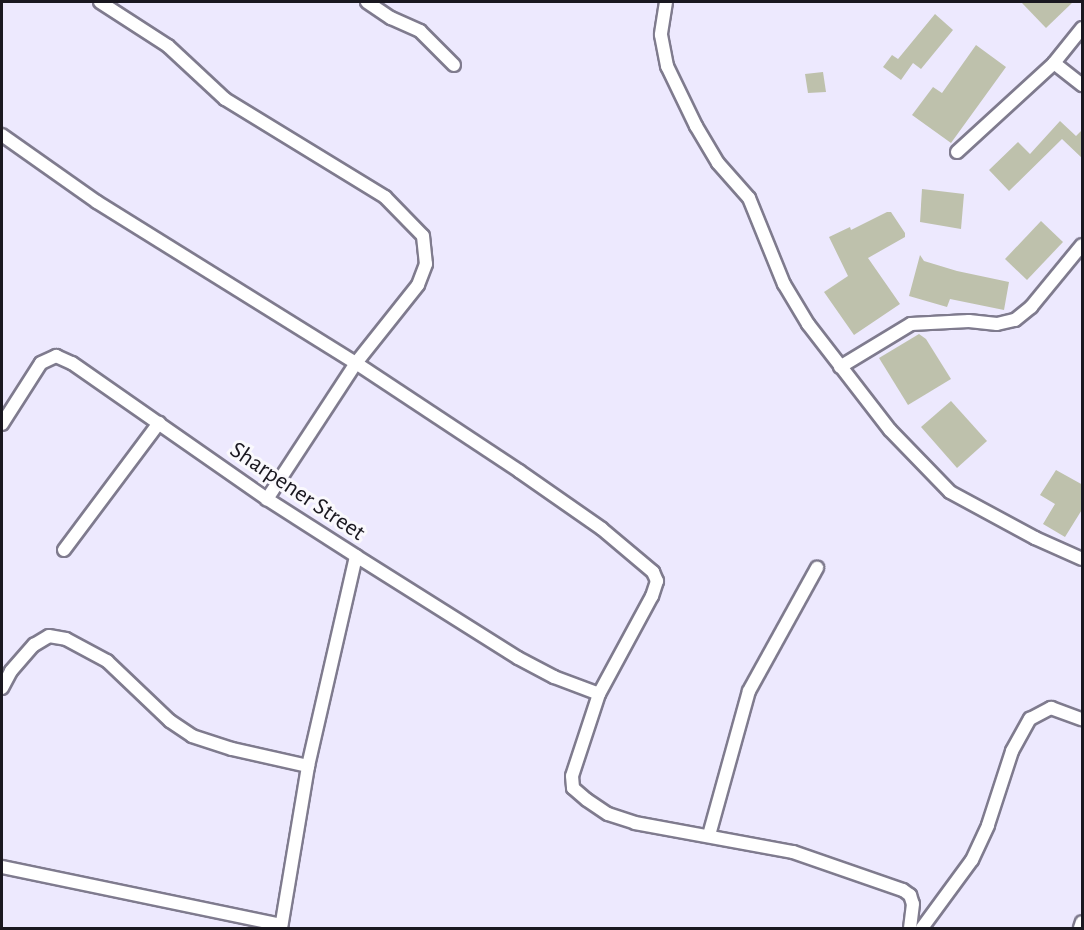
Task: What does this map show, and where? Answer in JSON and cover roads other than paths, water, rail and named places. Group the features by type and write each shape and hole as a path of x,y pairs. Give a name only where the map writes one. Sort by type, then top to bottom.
{"street":[{"path":"100,2 168,46 225,99 385,197 423,236 426,264 418,285 356,363 267,499"},
{"path":"366,2 391,18 420,31 454,65"},
{"path":"666,2 661,35 662,52 696,126 718,163 749,198 784,284 808,324 840,367 890,430 951,492 1035,538 1083,559"},
{"path":"957,152 1054,63 1083,28"},
{"path":"1054,63 1083,85"},
{"path":"2,135 97,202 356,363 602,529 653,572 657,581 652,596 599,694 572,776 573,788 608,814 635,823 793,852 903,890 910,895 913,904 910,928"},
{"path":"840,367 911,324 969,321 997,324 1015,320 1031,307 1083,245"},
{"name":"Sharpener Street","path":"2,424 41,363 56,356 72,363 267,499 518,658 554,677 599,694"},
{"path":"64,550 159,423"},
{"path":"2,867 281,927 308,766 356,556"},
{"path":"709,835 749,691 817,568"},
{"path":"2,688 6,668 33,645 49,636 66,639 107,661 170,721 192,736 232,749 308,766"},
{"path":"922,928 972,860 988,825 1011,751 1030,719 1051,708 1083,719"},
{"path":"1080,928 1083,922"}]}
